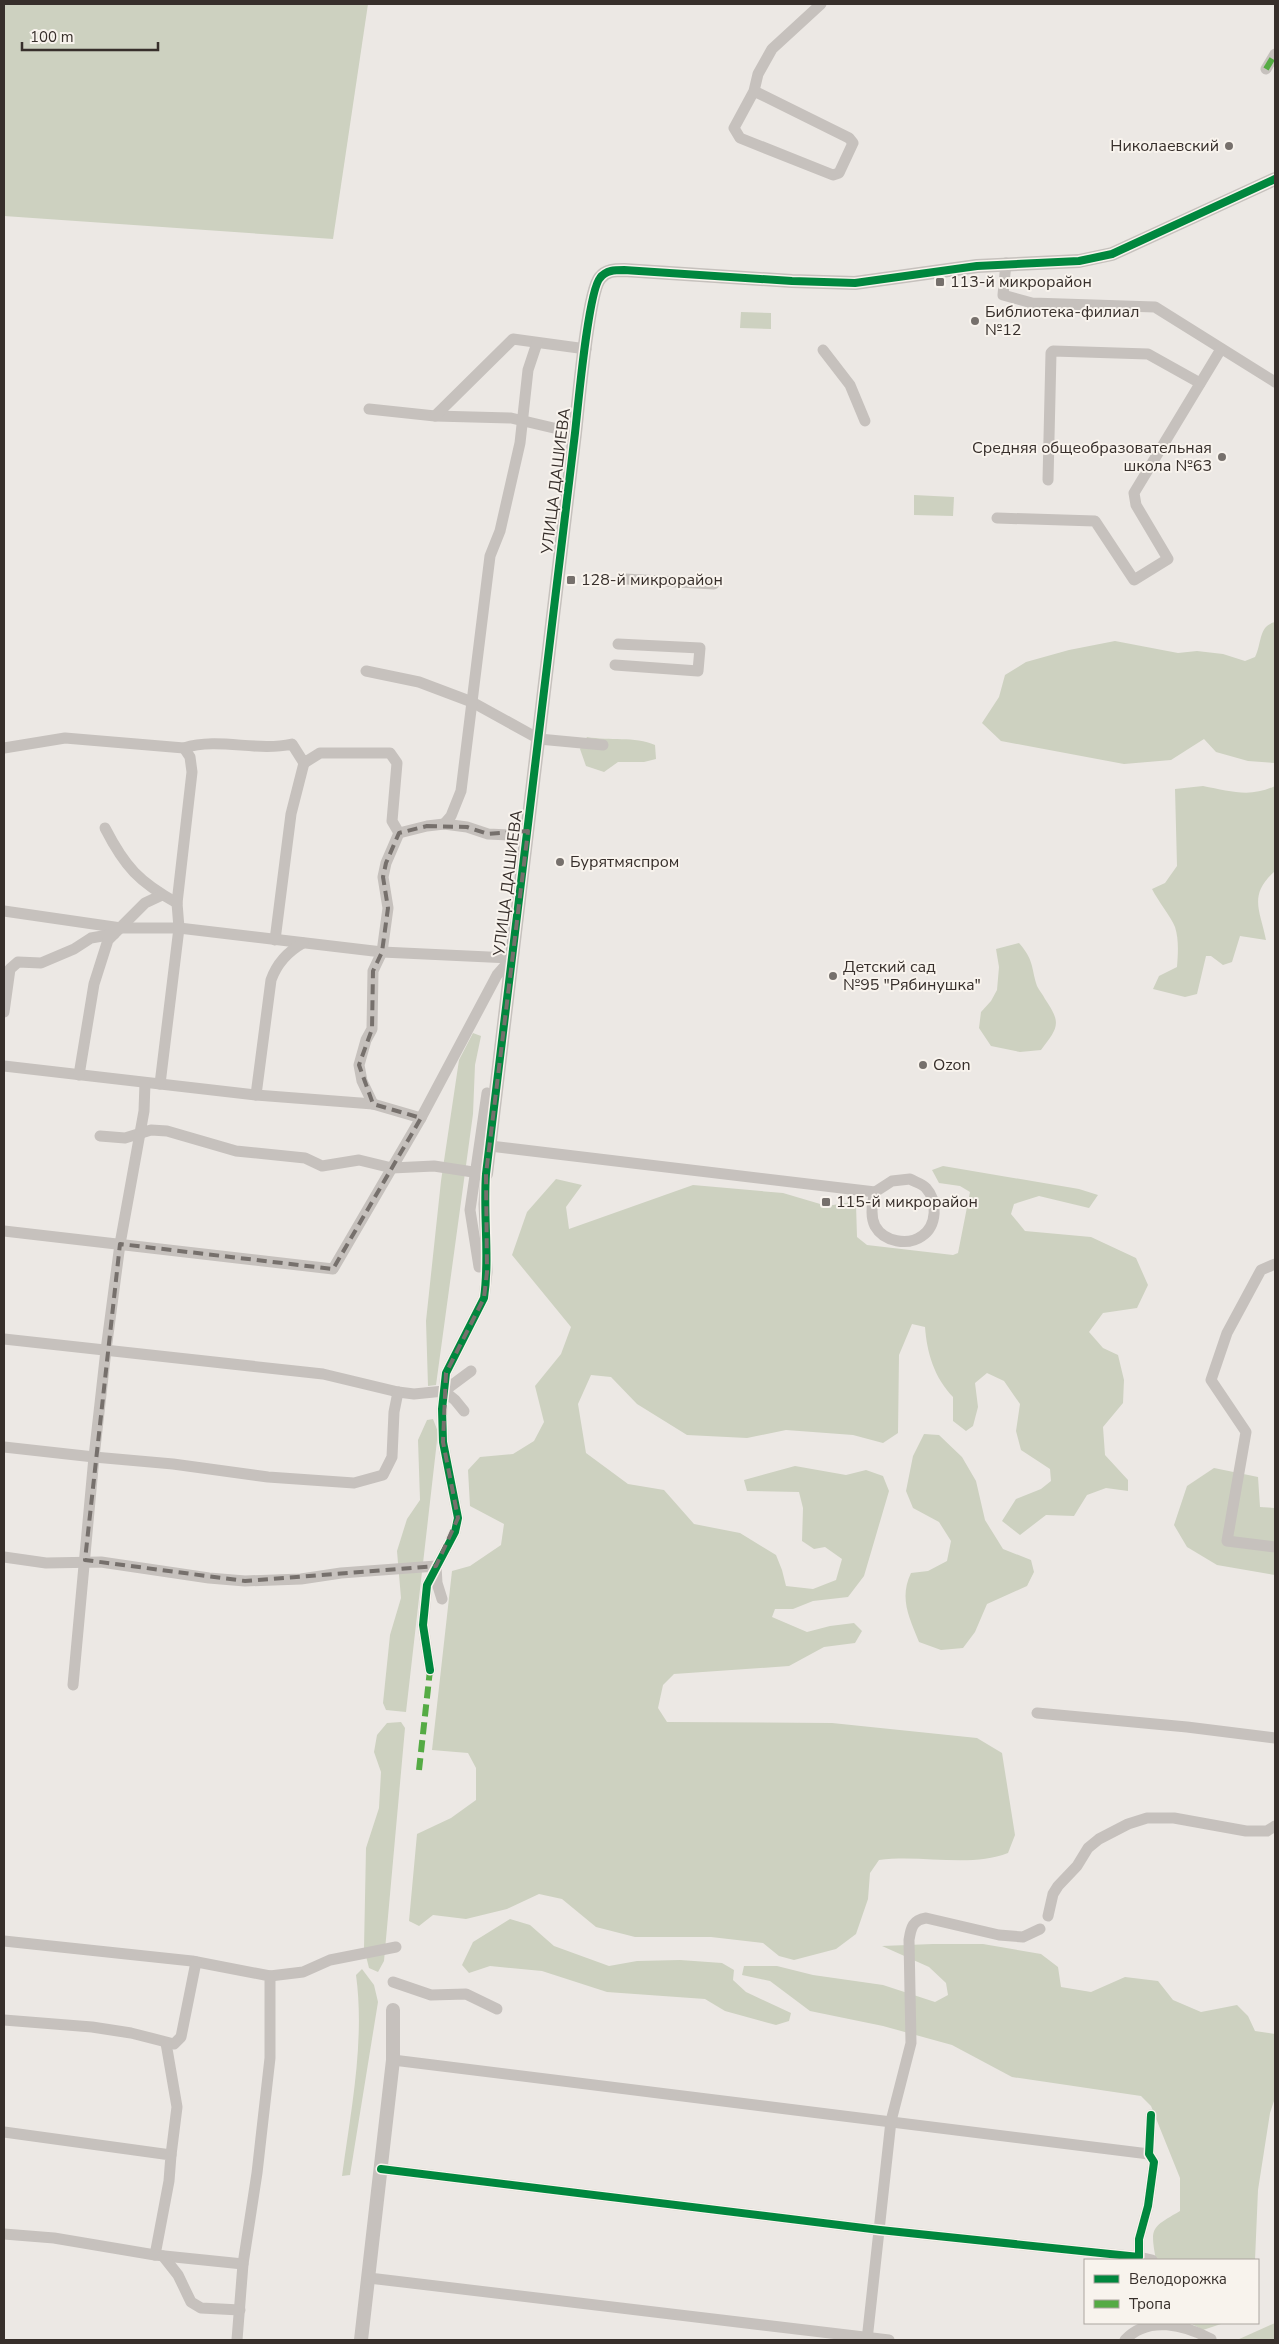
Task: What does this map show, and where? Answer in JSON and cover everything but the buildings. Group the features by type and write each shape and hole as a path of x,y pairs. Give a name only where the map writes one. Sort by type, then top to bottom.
{"street":[{"path":"754,91 849,138 853,143 839,173 833,175 740,138 734,128 754,91 758,74 772,49 820,4"},
{"path":"1266,69 1275,54"},
{"name":"УЛИЦА ДАШИЕВА","path":"430,1670 423,1625 427,1585 455,1532 458,1518 443,1442 442,1409 446,1373 484,1298 487,1272 481,1174 490,1146 575,433 596,285 600,278 612,270 855,283 1006,263 1079,261 1112,254 1275,179"},
{"path":"1006,263 1003,295 1032,302 1154,308 1275,382"},
{"path":"435,416 513,339 586,349"},
{"path":"444,824 451,816 461,791 490,556 502,523 520,443 521,420 528,370 537,343"},
{"path":"998,518 1095,521 1134,580 1168,559 1136,506 1134,493 1221,349"},
{"path":"823,350 850,385 865,421"},
{"path":"1048,480 1051,353 1053,351 1148,354 1200,383"},
{"path":"370,409 435,416 521,420 575,433"},
{"path":"625,579 714,584"},
{"path":"615,665 698,671 700,648 618,644"},
{"path":"366,671 418,682 472,702 539,739 603,745"},
{"path":"4,748 65,738 184,748 198,743 263,748 292,744 304,763"},
{"path":"160,1084 179,928 177,903 192,772 190,757 184,748"},
{"path":"275,940 291,814 304,763 320,753 390,753 398,763 392,821 399,833"},
{"path":"399,833 444,824 467,826 488,834 509,835 528,831"},
{"path":"105,828 119,855 134,874 162,895 177,903"},
{"path":"373,1104 362,1081 359,1065 366,1040 372,1029 373,971 382,952 388,908 383,877 386,863 399,833"},
{"path":"79,1075 94,984 108,940 145,903 162,895"},
{"path":"4,911 118,931"},
{"path":"4,1012 10,968 18,962 41,963 74,949 91,938 118,931 179,928 382,952 512,958"},
{"path":"256,1095 271,980 276,967 290,950 303,943"},
{"path":"4,1231 333,1269 420,1118 497,975 512,958"},
{"path":"4,1066 256,1095 373,1104 420,1118"},
{"path":"73,1685 106,1350 120,1244 138,1133 144,1111 146,1083"},
{"path":"100,1136 125,1138 138,1133 167,1131 236,1151 305,1158 322,1166 359,1160 392,1168 434,1166 481,1174 487,1093"},
{"path":"490,1146 875,1192 892,1181 910,1179 926,1188 935,1203 933,1221 923,1236 906,1243 888,1239 876,1227 871,1209 875,1192"},
{"path":"1275,1264 1262,1270 1227,1333 1210,1380 1246,1432 1226,1541 1275,1547"},
{"path":"4,1339 324,1374 398,1392 414,1394 444,1391 471,1371"},
{"path":"444,1391 464,1411"},
{"path":"4,1447 94,1458 173,1464 268,1477 354,1483 383,1475 392,1457 394,1412 398,1392"},
{"path":"4,1557 46,1563 85,1560 209,1578 245,1581 301,1579 341,1573 436,1566 437,1583 442,1599"},
{"path":"1038,1713 1187,1727 1275,1738"},
{"path":"1048,1916 1053,1894 1077,1866 1088,1848 1099,1839 1128,1824 1147,1818 1174,1818 1246,1831 1267,1831 1275,1826"},
{"path":"867,2339 891,2121 911,2043 909,1940 911,1928 915,1922 926,1918 999,1935 1023,1937 1040,1929"},
{"path":"4,1941 196,1962 270,1976 303,1972 330,1960 396,1947"},
{"path":"4,2020 92,2027 132,2033 174,2044 181,2037 196,1962"},
{"path":"237,2340 243,2264 257,2173 270,2058 270,1976"},
{"path":"393,1982 432,1995 466,1994 498,2009"},
{"path":"361,2340 392,2060 393,2010"},
{"path":"159,2256 177,2107 166,2042"},
{"path":"392,2060 1149,2154"},
{"path":"1139,2257 1139,2239 1148,2206 1154,2162 1149,2154 1151,2115"},
{"path":"4,2132 170,2155"},
{"path":"381,2169 880,2230 1148,2259"},
{"path":"4,2234 54,2238 159,2256 243,2264"},
{"path":"159,2256 178,2275 191,2302 201,2308 240,2310"},
{"path":"369,2278 888,2340"},
{"path":"1125,2340 1130,2334 1150,2324 1191,2326 1211,2339 1208,2340"}],"highlighted area":[{"path":"427,826 467,827 488,834 528,831 486,1174 487,1272 484,1298 446,1373 443,1442 458,1518 436,1566 245,1581 85,1560 120,1244 333,1269 421,1118 373,1104 359,1065 372,1029 373,971 382,952 388,908 383,877 386,863 399,833"}],"green space":[{"path":"4,4 368,4 333,239 4,216"},
{"path":"741,312 771,313 771,329 740,328"},
{"path":"914,495 954,497 953,516 914,515"},
{"path":"1275,622 1275,763 1248,761 1216,752 1204,739 1171,760 1124,764 1001,741 982,723 999,697 1005,675 1026,662 1069,650 1115,641 1178,653 1197,651 1223,654 1245,661 1255,657 1263,631"},
{"path":"587,737 647,742 655,745 656,759 644,762 618,762 604,772 586,766 580,749"},
{"path":"1203,786 1248,793 1266,790 1275,786 1275,871 1261,888 1259,895 1259,911 1266,940 1240,936 1232,962 1223,965 1211,956 1206,956 1197,994 1185,997 1153,989 1159,976 1177,967 1178,947 1175,927 1152,889 1165,883 1177,866 1175,789"},
{"path":"1019,943 1030,959 1037,986 1056,1020 1051,1036 1041,1050 1020,1052 991,1046 979,1028 981,1012 991,1001 997,990 999,967 996,949"},
{"path":"473,1033 481,1036 475,1065 473,1114 436,1385 428,1386 426,1321 441,1181 459,1060"},
{"path":"943,1166 1079,1189 1098,1195 1089,1208 1039,1196 1014,1204 1011,1214 1025,1231 1091,1237 1136,1258 1148,1285 1137,1308 1103,1313 1089,1332 1103,1348 1118,1355 1124,1380 1123,1403 1103,1427 1105,1455 1128,1480 1128,1491 1106,1488 1087,1495 1074,1516 1046,1515 1020,1535 1002,1521 1016,1499 1041,1489 1051,1481 1050,1469 1021,1450 1016,1431 1020,1404 1004,1381 987,1373 975,1383 978,1407 973,1426 966,1431 953,1421 953,1397 936,1373 930,1355 925,1327 912,1324 899,1355 898,1433 883,1443 853,1435 786,1430 747,1438 687,1435 637,1404 611,1377 591,1375 578,1404 586,1453 628,1484 664,1490 694,1524 740,1533 776,1555 786,1586 813,1589 836,1580 842,1559 825,1547 814,1549 802,1541 803,1508 799,1492 747,1491 744,1480 795,1466 846,1475 866,1470 883,1476 889,1491 864,1576 848,1597 813,1601 793,1609 775,1609 772,1617 807,1632 830,1626 854,1623 862,1631 855,1643 824,1647 789,1666 674,1674 663,1685 658,1708 667,1722 832,1723 977,1738 1002,1753 1015,1835 1008,1853 978,1860 912,1858 879,1860 870,1873 868,1899 856,1934 836,1949 794,1960 779,1956 763,1943 711,1937 635,1937 596,1927 562,1899 539,1894 507,1909 466,1919 433,1915 419,1926 409,1921 417,1834 451,1818 476,1800 476,1768 468,1753 432,1750 452,1571 470,1566 501,1545 504,1524 470,1506 468,1470 480,1457 513,1454 534,1441 544,1422 535,1386 561,1354 571,1327 512,1255 527,1212 556,1179 582,1185 566,1207 569,1229 693,1185 783,1193 827,1206 852,1202 856,1204 857,1237 867,1245 953,1255 958,1253 970,1192 960,1186 939,1183 932,1170"},
{"path":"433,1419 438,1432 406,1712 386,1710 383,1703 390,1635 401,1598 397,1551 407,1519 420,1500 418,1440 427,1420"},
{"path":"924,1434 939,1435 962,1457 976,1481 985,1520 1003,1549 1031,1560 1034,1572 1027,1586 987,1604 975,1632 963,1648 941,1650 919,1642 907,1608 907,1582 911,1573 928,1571 947,1561 951,1541 939,1522 913,1508 906,1491 913,1456"},
{"path":"1214,1468 1258,1477 1260,1507 1275,1508 1275,1575 1217,1565 1187,1547 1174,1525 1187,1486"},
{"path":"401,1722 405,1728 384,1961 378,1972 369,1968 364,1948 366,1848 379,1808 381,1772 374,1752 377,1735 387,1723"},
{"path":"510,1919 530,1925 554,1946 609,1966 637,1961 680,1960 722,1963 734,1970 733,1980 746,1992 791,2013 789,2021 776,2025 725,2011 705,1999 607,1992 542,1971 490,1966 469,1973 462,1965 473,1942"},
{"path":"983,1944 1041,1954 1058,1967 1061,1987 1091,1992 1125,1977 1158,1981 1173,2000 1201,2012 1237,2005 1248,2016 1255,2031 1275,2034 1275,2098 1270,2113 1258,2190 1255,2259 1156,2259 1153,2234 1158,2225 1180,2211 1180,2178 1151,2106 1141,2096 1012,2077 952,2045 883,2026 810,2011 770,1981 742,1975 744,1966 777,1966 813,1975 883,1985 935,2002 948,1995 946,1983 929,1967 882,1946"},
{"path":"362,1969 374,1985 378,2002 350,2175 342,2176 358,2050 359,2025 356,1975"},
{"path":"1275,2323 1275,2340 1237,2340"},
{"path":"1192,2324 1221,2324 1203,2330"}],"marked path":[{"path":"1266,69 1275,54"},
{"path":"419,1770 430,1670"}],"cycle path":[{"path":"430,1670 423,1625 427,1585 455,1532 458,1518 443,1442 442,1409 446,1373 484,1298 486,1283 486,1174 584,351 591,304 600,278 608,272 624,270 792,281 855,283 977,266 1079,261 1112,254 1275,179"},
{"path":"381,2169 880,2230 1139,2257 1139,2239 1148,2206 1154,2162 1149,2154 1151,2115"}],"place":[{"name":"Николаевский","path":"1229,146"},
{"name":"113-й микрорайон","path":"940,282"},
{"name":"Библиотека-филиал №12","path":"975,321"},
{"name":"Средняя общеобразовательная школа №63","path":"1222,457"},
{"name":"128-й микрорайон","path":"571,580"},
{"name":"Бурятмяспром","path":"560,862"},
{"name":"Детский сад №95 \"Рябинушка\"","path":"833,976"},
{"name":"Ozon","path":"923,1065"},
{"name":"115-й микрорайон","path":"826,1202"}]}
